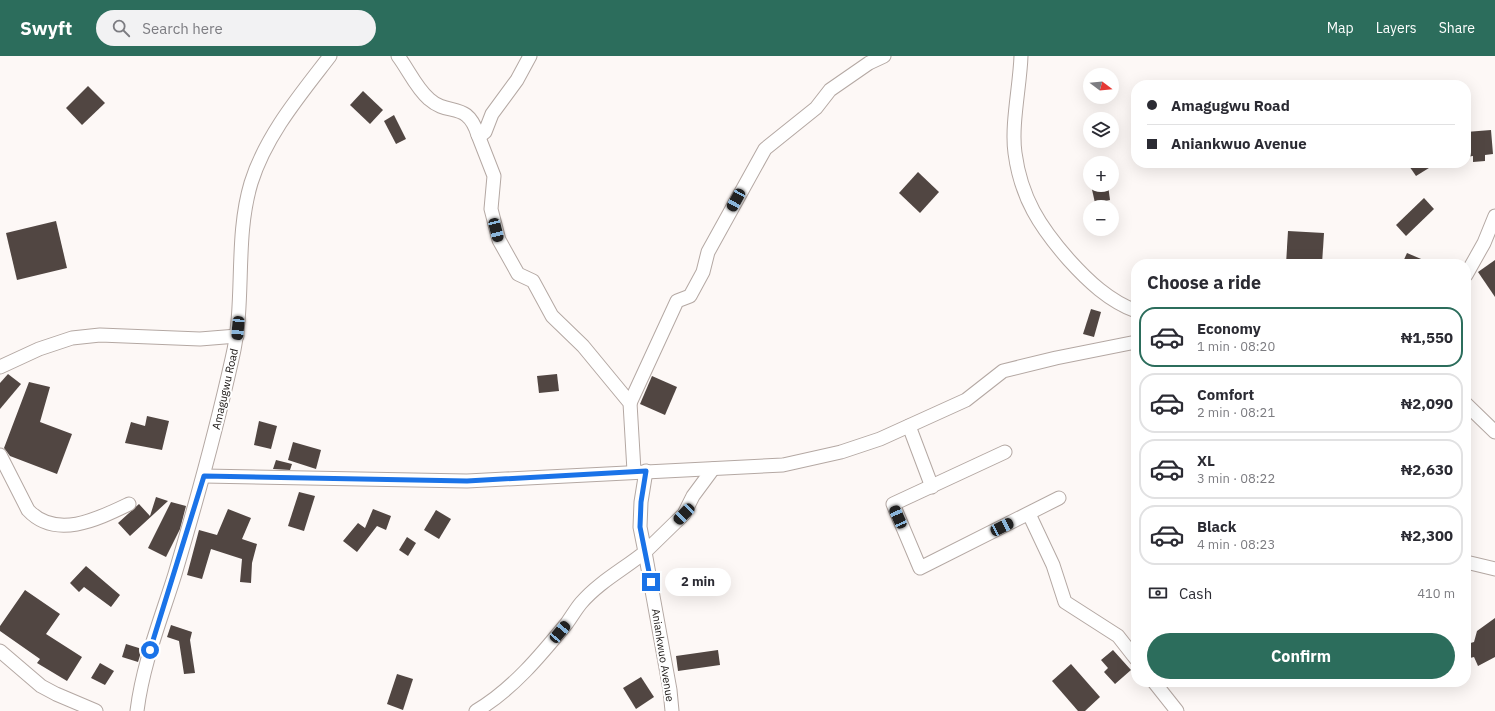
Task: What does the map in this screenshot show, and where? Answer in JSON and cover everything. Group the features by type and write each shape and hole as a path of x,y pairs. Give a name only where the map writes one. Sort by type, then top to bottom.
{"street":[{"name":"Amagugwu Road","path":"137,711 144,674 156,628 174,575 204,476 237,336 243,225 252,182 262,154 279,125 330,56"},
{"path":"398,56 427,98 440,106 457,110 469,116 494,176 491,209 499,240 518,274 533,281 552,316 583,346 630,403 677,301 690,296 702,272 708,252 765,149 816,108 830,90 869,63 884,56"},
{"path":"478,135 482,135 485,132 492,114 518,80 530,56"},
{"path":"1021,56 1015,152 1020,180 1031,209 1049,238 1083,277 1106,295 1131,308"},
{"path":"1471,266 1484,242 1495,216"},
{"path":"0,367 39,349 72,338 100,334 200,338 237,336"},
{"path":"204,476 467,481 640,471 713,470 783,465 816,459 880,439 966,400 1003,372 1056,358 1131,343"},
{"name":"Aniankwuo Avenue","path":"630,403 640,471 640,527 670,690 672,711"},
{"path":"1471,409 1495,432"},
{"path":"909,426 932,487"},
{"path":"1005,452 893,504 920,568 1059,498"},
{"path":"0,455 28,510 33,516 50,524 66,526 98,519 129,504"},
{"path":"476,711 493,702 515,682 551,642 581,603 602,584 645,552 684,514 693,496 713,470"},
{"path":"1029,514 1053,565 1065,602 1118,636 1131,653"},
{"path":"1471,563 1495,569"},
{"path":"0,651 41,686 75,708 96,711"},
{"path":"1158,687 1177,711"}],"building":[{"path":"88,86 105,103 82,125 66,108"},
{"path":"363,91 383,110 370,124 350,105"},
{"path":"394,115 406,139 396,144 384,121"},
{"path":"1491,130 1493,154 1485,155 1485,161 1473,162 1473,156 1471,156 1471,132"},
{"path":"1410,168 1429,168 1416,176"},
{"path":"918,172 939,192 920,213 899,193"},
{"path":"1093,192 1109,192 1110,200 1094,200"},
{"path":"1424,198 1434,209 1406,236 1396,225"},
{"path":"56,221 67,268 17,280 6,233"},
{"path":"1288,231 1324,233 1322,259 1286,259"},
{"path":"1407,253 1421,259 1404,259"},
{"path":"1495,260 1495,297 1478,272"},
{"path":"1091,309 1101,312 1094,337 1083,334"},
{"path":"8,374 21,384 0,409 0,383"},
{"path":"557,374 559,391 539,393 537,376"},
{"path":"652,376 677,387 665,415 640,404"},
{"path":"29,382 50,387 40,422 72,434 57,474 10,456 4,448"},
{"path":"147,416 169,421 162,450 125,443 131,422 145,426"},
{"path":"259,421 277,426 271,449 254,445"},
{"path":"293,442 321,450 316,469 288,460"},
{"path":"276,460 292,464 290,470 273,469"},
{"path":"299,492 315,496 304,531 288,526"},
{"path":"156,497 168,501 130,536 118,523 139,504 150,516"},
{"path":"171,502 186,506 180,529 166,557 148,548"},
{"path":"228,509 251,518 242,539 257,544 252,563 251,583 240,582 242,559 211,549 202,579 187,575 199,530 217,535"},
{"path":"373,509 391,516 386,530 377,526 357,552 343,541 358,523 365,528"},
{"path":"436,510 451,519 439,539 424,530"},
{"path":"407,537 416,543 408,556 399,550"},
{"path":"86,566 120,595 111,607 84,587 79,592 70,583"},
{"path":"25,590 60,614 46,634 82,657 67,681 37,663 40,659 0,631 0,626"},
{"path":"1495,618 1495,657 1478,666 1474,657 1471,658 1471,643 1474,642 1477,631"},
{"path":"171,625 192,632 190,640 195,673 184,674 179,641 167,637"},
{"path":"126,644 142,649 138,662 122,657"},
{"path":"718,650 720,665 678,671 676,656"},
{"path":"1113,650 1131,670 1115,684 1104,672 1108,668 1101,660"},
{"path":"100,663 114,671 105,685 91,678"},
{"path":"1071,664 1100,697 1085,711 1078,711 1052,681"},
{"path":"397,674 413,679 403,710 387,704"},
{"path":"641,677 654,697 636,709 623,688"}],"route":[{"path":"150,650 204,476 467,481 646,471 641,502 640,527 651,582"}]}
